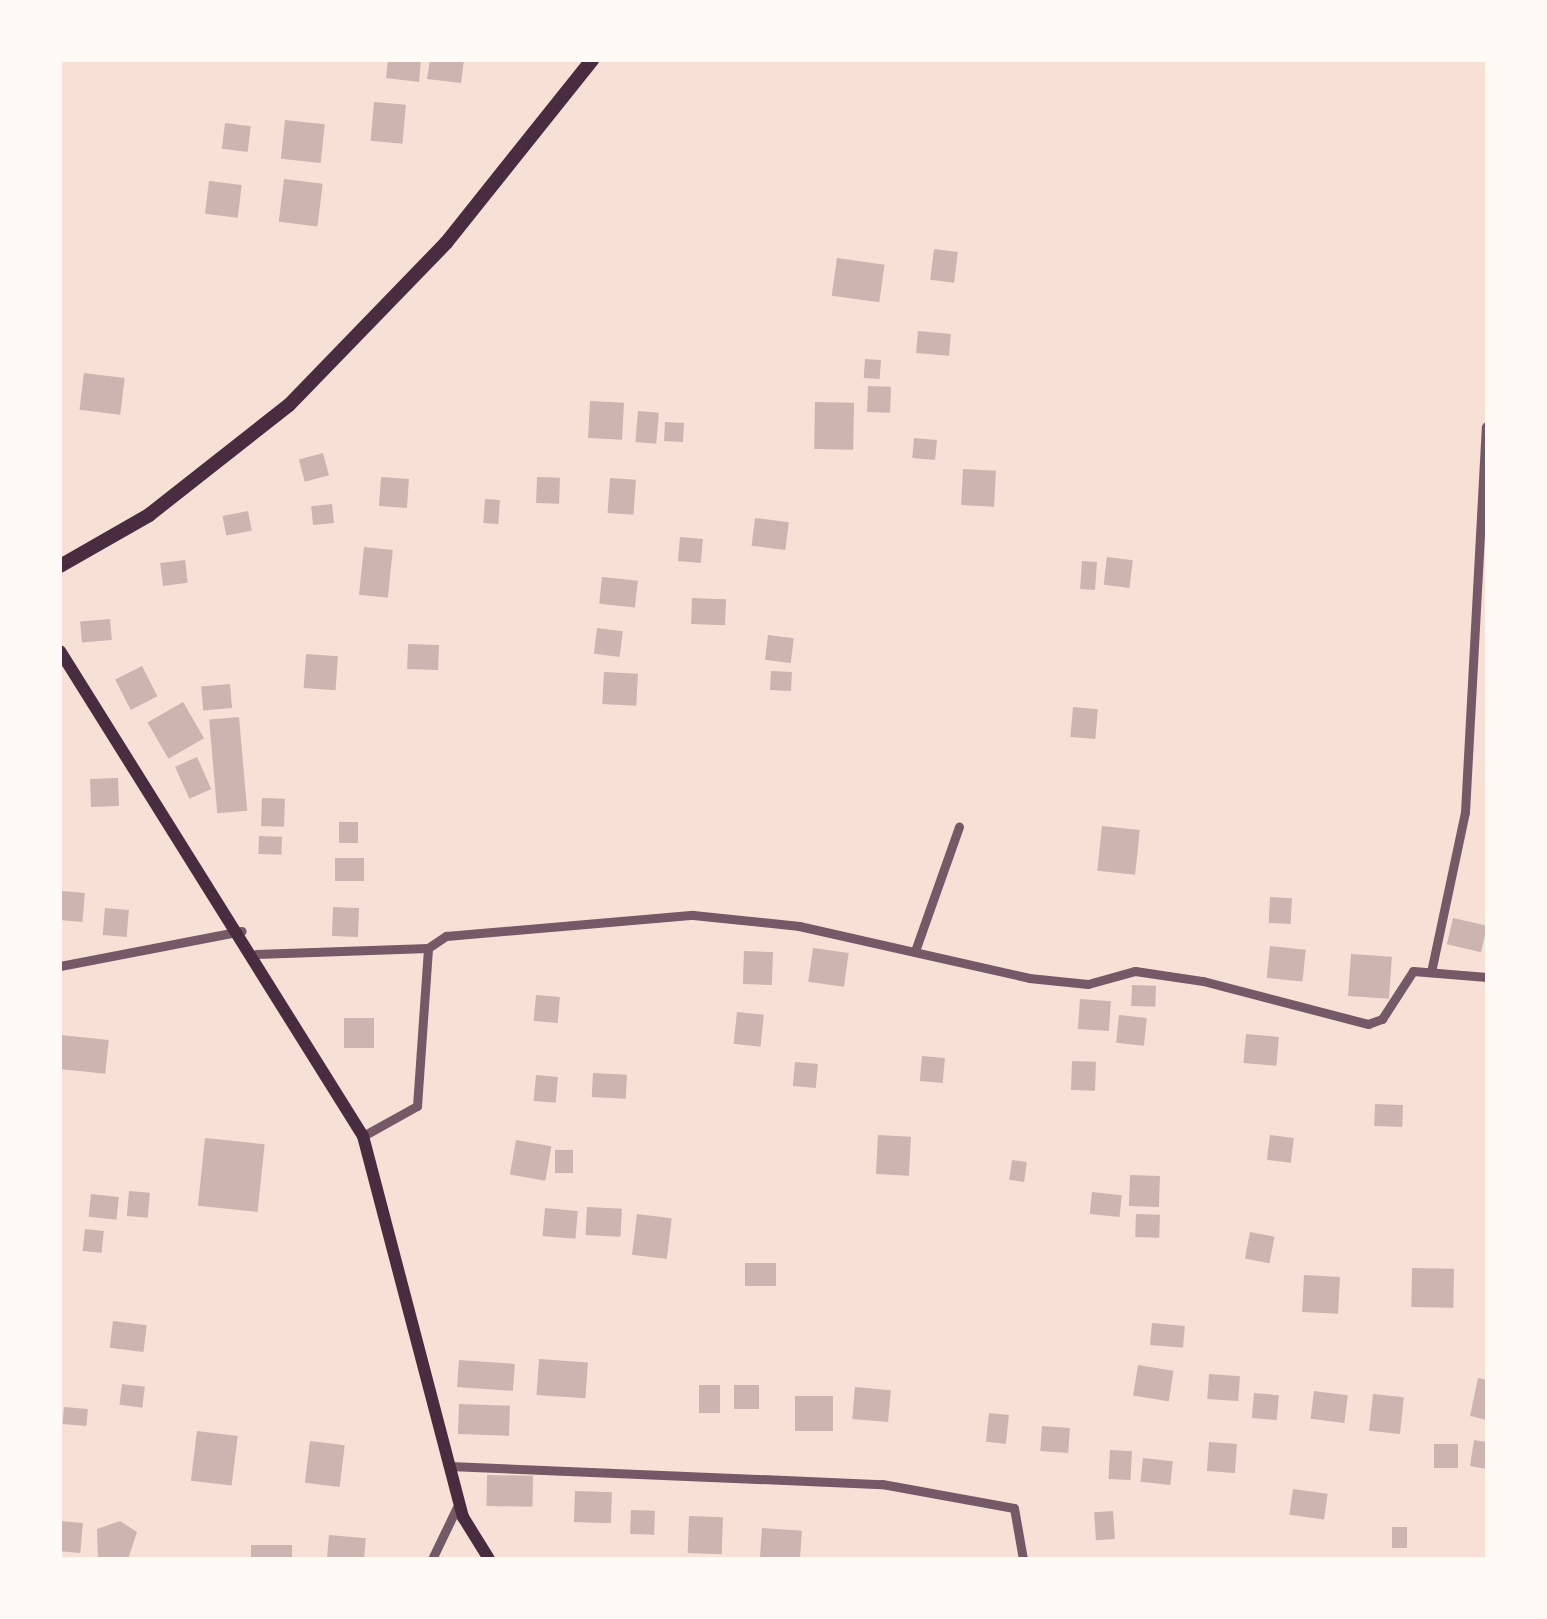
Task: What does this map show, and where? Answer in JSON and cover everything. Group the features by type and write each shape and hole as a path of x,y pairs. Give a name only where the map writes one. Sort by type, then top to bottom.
{"highway":[{"path":"60,566 148,515 289,405 446,243 592,60"}],"main road":[{"path":"60,652 242,930 362,1136 448,1466 460,1503 489,1559"}],"street":[{"path":"1431,972 1466,812 1486,427"},
{"path":"915,951 958,827"},
{"path":"256,954 428,948 446,936 693,915 915,951 1029,978 1088,984 1135,972 1203,981 1368,1024 1382,1018 1413,971 1487,977"},
{"path":"60,966 242,930"},
{"path":"362,1136 418,1106 428,948"},
{"path":"448,1466 882,1484 1014,1508 1023,1559"},
{"path":"432,1559 460,1503"}],"building":[{"path":"388,60 421,60 419,82 386,78"},
{"path":"430,60 464,60 461,83 427,79"},
{"path":"374,102 406,105 402,144 371,141"},
{"path":"285,120 325,124 321,163 281,159"},
{"path":"225,123 251,126 248,152 222,149"},
{"path":"284,179 323,184 317,226 279,222"},
{"path":"209,181 242,185 238,218 205,214"},
{"path":"934,249 958,252 954,283 930,280"},
{"path":"837,258 885,265 879,302 832,296"},
{"path":"918,331 951,334 949,356 916,353"},
{"path":"865,359 881,360 880,379 864,378"},
{"path":"84,373 125,378 120,415 79,410"},
{"path":"868,386 891,387 890,413 867,412"},
{"path":"590,401 624,403 622,440 588,438"},
{"path":"815,402 854,403 853,450 814,449"},
{"path":"638,411 659,413 656,444 635,442"},
{"path":"665,422 684,423 683,442 664,441"},
{"path":"914,438 937,440 935,460 912,458"},
{"path":"323,453 329,475 305,482 299,459"},
{"path":"963,469 996,471 994,507 961,505"},
{"path":"381,477 409,479 407,508 379,506"},
{"path":"537,477 560,478 559,504 536,503"},
{"path":"610,478 636,480 633,515 608,513"},
{"path":"485,499 500,500 498,524 483,523"},
{"path":"332,504 334,523 313,525 311,506"},
{"path":"248,511 252,531 226,536 222,516"},
{"path":"755,518 789,522 785,550 752,546"},
{"path":"680,537 703,539 701,563 678,561"},
{"path":"364,547 393,550 388,598 359,595"},
{"path":"1107,557 1133,560 1129,588 1104,585"},
{"path":"185,560 188,583 163,586 160,563"},
{"path":"1082,561 1097,562 1095,590 1080,589"},
{"path":"602,577 638,581 635,608 599,604"},
{"path":"692,598 726,599 725,625 691,624"},
{"path":"110,619 112,640 82,643 80,622"},
{"path":"597,628 623,631 620,657 594,654"},
{"path":"768,635 794,638 791,663 765,660"},
{"path":"408,644 439,645 438,670 407,669"},
{"path":"306,654 338,656 336,690 304,688"},
{"path":"142,666 157,696 131,710 115,680"},
{"path":"771,671 792,672 791,691 770,690"},
{"path":"604,672 638,674 636,706 602,704"},
{"path":"230,684 232,708 203,710 201,687"},
{"path":"183,702 204,738 168,759 147,722"},
{"path":"1073,707 1098,709 1095,739 1070,737"},
{"path":"239,717 247,811 217,813 209,720"},
{"path":"197,757 211,789 189,799 175,767"},
{"path":"118,778 119,806 91,807 90,779"},
{"path":"262,798 285,799 284,827 261,826"},
{"path":"339,822 358,822 358,843 339,843"},
{"path":"1102,826 1140,830 1135,875 1097,871"},
{"path":"259,836 282,837 281,855 258,854"},
{"path":"335,858 364,858 364,881 335,881"},
{"path":"62,891 85,893 82,922 60,920"},
{"path":"1270,897 1292,898 1291,924 1269,923"},
{"path":"333,907 359,908 358,937 332,936"},
{"path":"105,908 129,910 127,937 103,935"},
{"path":"1453,918 1487,926 1481,952 1447,944"},
{"path":"1270,946 1306,950 1302,982 1267,978"},
{"path":"813,948 849,953 844,987 808,982"},
{"path":"744,951 773,952 772,985 743,984"},
{"path":"1351,954 1392,957 1389,999 1348,996"},
{"path":"1132,985 1156,986 1155,1007 1131,1006"},
{"path":"536,995 560,997 558,1023 534,1021"},
{"path":"1080,999 1111,1001 1109,1031 1078,1029"},
{"path":"737,1012 764,1015 761,1047 734,1044"},
{"path":"1119,1015 1147,1018 1144,1046 1116,1043"},
{"path":"344,1018 374,1018 374,1048 344,1048"},
{"path":"1246,1034 1279,1037 1276,1066 1243,1063"},
{"path":"61,1035 109,1040 105,1074 60,1069"},
{"path":"922,1056 945,1058 943,1083 920,1081"},
{"path":"1072,1061 1096,1062 1095,1091 1071,1090"},
{"path":"795,1062 818,1064 816,1088 793,1086"},
{"path":"593,1073 627,1075 626,1099 592,1097"},
{"path":"536,1075 558,1077 556,1103 534,1101"},
{"path":"1375,1104 1403,1105 1402,1127 1374,1126"},
{"path":"878,1135 911,1137 909,1176 876,1174"},
{"path":"1270,1135 1294,1138 1291,1163 1267,1160"},
{"path":"205,1138 265,1144 258,1212 198,1206"},
{"path":"516,1140 551,1146 545,1181 510,1174"},
{"path":"555,1150 573,1150 573,1173 555,1173"},
{"path":"1012,1160 1027,1162 1024,1182 1009,1180"},
{"path":"1130,1175 1160,1176 1159,1207 1129,1206"},
{"path":"129,1191 150,1193 148,1218 127,1216"},
{"path":"1092,1192 1122,1195 1120,1217 1090,1214"},
{"path":"91,1194 119,1197 116,1220 89,1217"},
{"path":"587,1207 622,1209 620,1237 586,1235"},
{"path":"545,1208 578,1211 575,1239 543,1236"},
{"path":"637,1214 672,1218 667,1259 632,1255"},
{"path":"1136,1214 1160,1215 1159,1238 1135,1237"},
{"path":"85,1229 104,1231 102,1253 83,1251"},
{"path":"1250,1232 1275,1237 1269,1263 1245,1259"},
{"path":"745,1263 776,1263 776,1286 745,1286"},
{"path":"1412,1268 1454,1269 1453,1308 1411,1307"},
{"path":"1304,1275 1340,1277 1338,1314 1302,1312"},
{"path":"113,1321 147,1325 143,1352 110,1348"},
{"path":"1152,1323 1185,1326 1183,1348 1150,1345"},
{"path":"539,1359 588,1362 585,1398 536,1395"},
{"path":"459,1360 515,1364 513,1391 457,1387"},
{"path":"1138,1365 1174,1371 1169,1401 1133,1396"},
{"path":"1209,1374 1240,1376 1238,1401 1207,1399"},
{"path":"1478,1378 1487,1380 1487,1420 1470,1416"},
{"path":"122,1384 145,1387 142,1408 119,1405"},
{"path":"699,1385 720,1385 720,1413 699,1413"},
{"path":"734,1385 759,1385 759,1409 734,1409"},
{"path":"855,1387 891,1390 888,1422 852,1419"},
{"path":"1314,1391 1348,1395 1344,1423 1311,1419"},
{"path":"1254,1393 1279,1395 1277,1420 1252,1418"},
{"path":"1373,1394 1404,1397 1400,1434 1369,1431"},
{"path":"795,1396 833,1396 833,1431 795,1431"},
{"path":"459,1404 510,1406 509,1436 458,1434"},
{"path":"64,1407 88,1409 86,1426 63,1424"},
{"path":"989,1413 1009,1415 1006,1444 986,1442"},
{"path":"1042,1426 1070,1428 1068,1453 1040,1451"},
{"path":"197,1431 238,1436 232,1486 191,1481"},
{"path":"1474,1440 1487,1442 1487,1469 1470,1466"},
{"path":"310,1441 345,1445 340,1487 305,1483"},
{"path":"1209,1442 1237,1444 1235,1473 1207,1471"},
{"path":"1434,1444 1458,1444 1458,1468 1434,1468"},
{"path":"1110,1450 1132,1451 1130,1480 1108,1479"},
{"path":"1143,1458 1173,1461 1170,1485 1140,1482"},
{"path":"487,1475 533,1476 532,1507 486,1506"},
{"path":"1293,1489 1328,1494 1324,1520 1289,1515"},
{"path":"575,1491 612,1492 611,1523 574,1522"},
{"path":"631,1510 655,1511 654,1535 630,1534"},
{"path":"1113,1511 1115,1539 1096,1540 1094,1512"},
{"path":"689,1516 723,1517 722,1554 688,1553"},
{"path":"60,1521 83,1523 80,1553 60,1551"},
{"path":"120,1521 137,1532 128,1559 98,1559 97,1529"},
{"path":"1392,1527 1407,1527 1407,1548 1392,1548"},
{"path":"762,1528 802,1531 800,1559 760,1559"},
{"path":"329,1535 366,1538 364,1559 327,1559"},
{"path":"251,1545 292,1545 292,1559 251,1559"}]}
